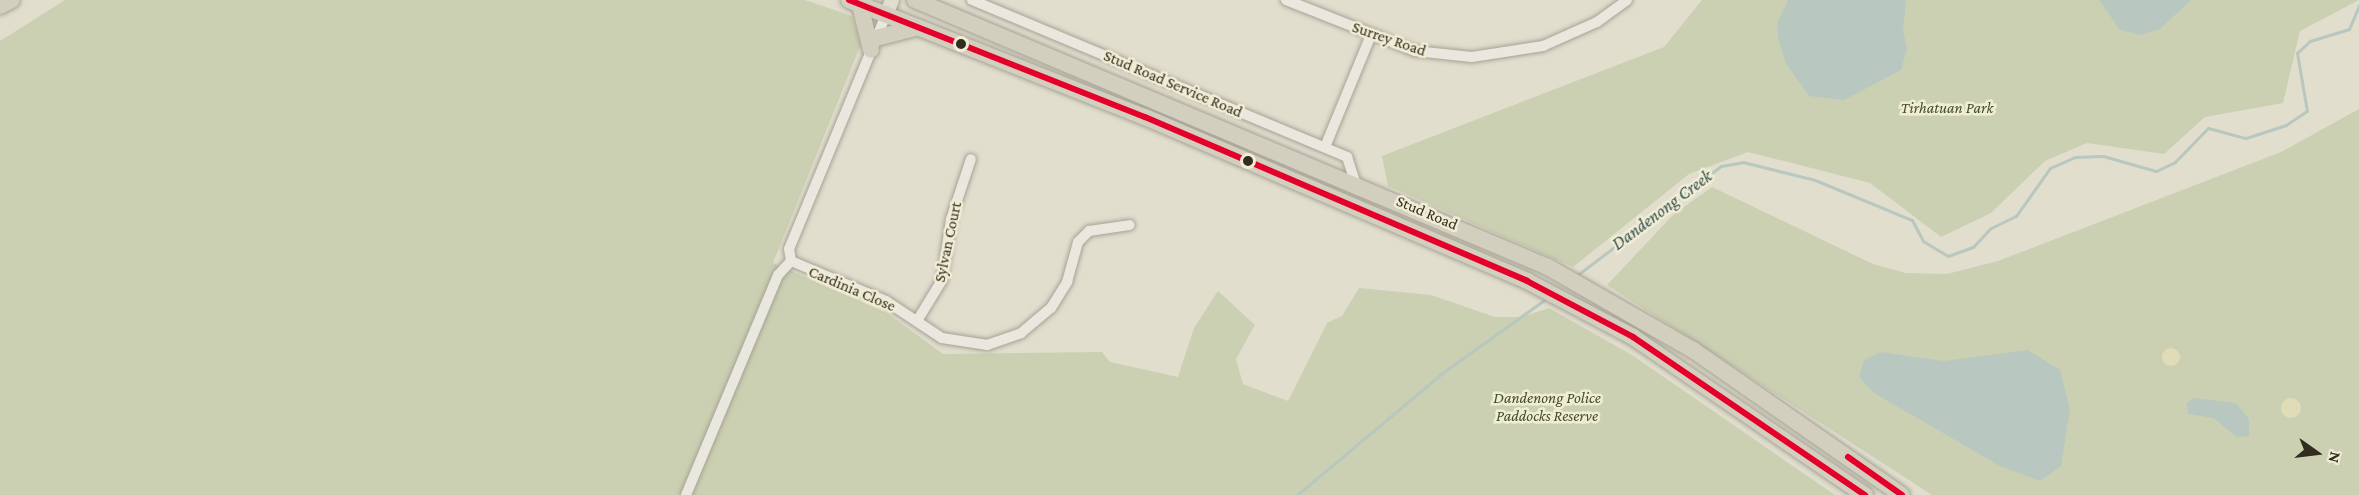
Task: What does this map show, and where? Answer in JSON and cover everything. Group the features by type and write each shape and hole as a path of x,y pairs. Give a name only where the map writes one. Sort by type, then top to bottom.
{"highway":[{"path":"0,6 12,0"},
{"name":"Stud Road","path":"919,0 1548,267 1693,350 1902,495"},
{"path":"854,2 874,44 915,27"},
{"name":"Stud Road","path":"854,2 889,8 915,27 1145,117 1527,280 1685,370 1865,495"}],"street":[{"name":"Stud Road Service Road","path":"972,0 1325,147 1347,158 1356,184"},
{"name":"Surrey Road","path":"1286,0 1371,35 1441,55 1509,54 1572,34 1627,0"},
{"path":"686,495 778,275 791,261 789,249 889,8"},
{"path":"1325,147 1371,35"},
{"name":"Sylvan Court","path":"917,321 942,280 953,210 971,159"},
{"name":"Cardinia Close","path":"791,261 878,297 960,344 987,345 1015,336 1055,303 1085,235 1097,226 1130,225"}],"green space":[{"name":"Dandenong Police Paddocks Reserve","path":"65,0 805,0 852,16 861,44 773,263 887,313 943,354 1102,352 1110,362 1178,377 1194,328 1218,291 1255,325 1236,359 1243,384 1288,401 1327,323 1342,316 1359,288 1431,295 1495,317 1522,317 1549,308 1632,355 1835,495 0,495 0,41"},
{"name":"Tirhatuan Park","path":"1702,0 2359,0 2300,31 2283,103 2205,117 2164,154 2087,143 2045,161 1991,213 1941,237 1870,183 1748,152 1689,174 1573,267 1388,186 1382,156 1664,47"},
{"path":"2359,109 2359,495 1932,495 1607,285 1674,214 1712,187 1873,264 1906,273 1947,274 1998,261 2281,152"}],"sand":[{"path":"2171,348 2177,351 2180,357 2177,363 2171,366 2165,363 2162,357 2165,351"},
{"path":"2291,398 2298,401 2301,408 2298,415 2291,418 2284,415 2281,408 2284,401"}],"shaded area":[{"path":"1788,0 1906,0 1903,30 1907,49 1901,70 1844,100 1809,96 1786,64 1778,38 1777,24"},
{"path":"2099,0 2191,0 2160,29 2141,35 2120,30"},
{"path":"2028,350 2060,370 2070,409 2061,466 2040,481 2000,466 1874,393 1859,377 1864,360 1881,352 1944,361"},
{"path":"2194,398 2236,403 2249,419 2249,436 2237,437 2213,418 2188,414 2187,403"}],"waterway":[{"name":"Dandenong Creek","path":"1576,276 1721,166 1743,162 1815,180 1912,220 1923,241 1948,256 1973,247 1991,228 2016,216 2050,168 2075,157 2103,156 2156,171 2175,162 2208,128 2246,138 2286,125 2307,111 2297,53 2310,41 2349,29 2359,5"},
{"name":"Dandenong Creek","path":"1297,495 1445,371 1547,298"}],"transit line":[{"path":"849,0 1145,117 1527,281 1633,337 1865,495"},
{"path":"1848,457 1902,495"}]}
